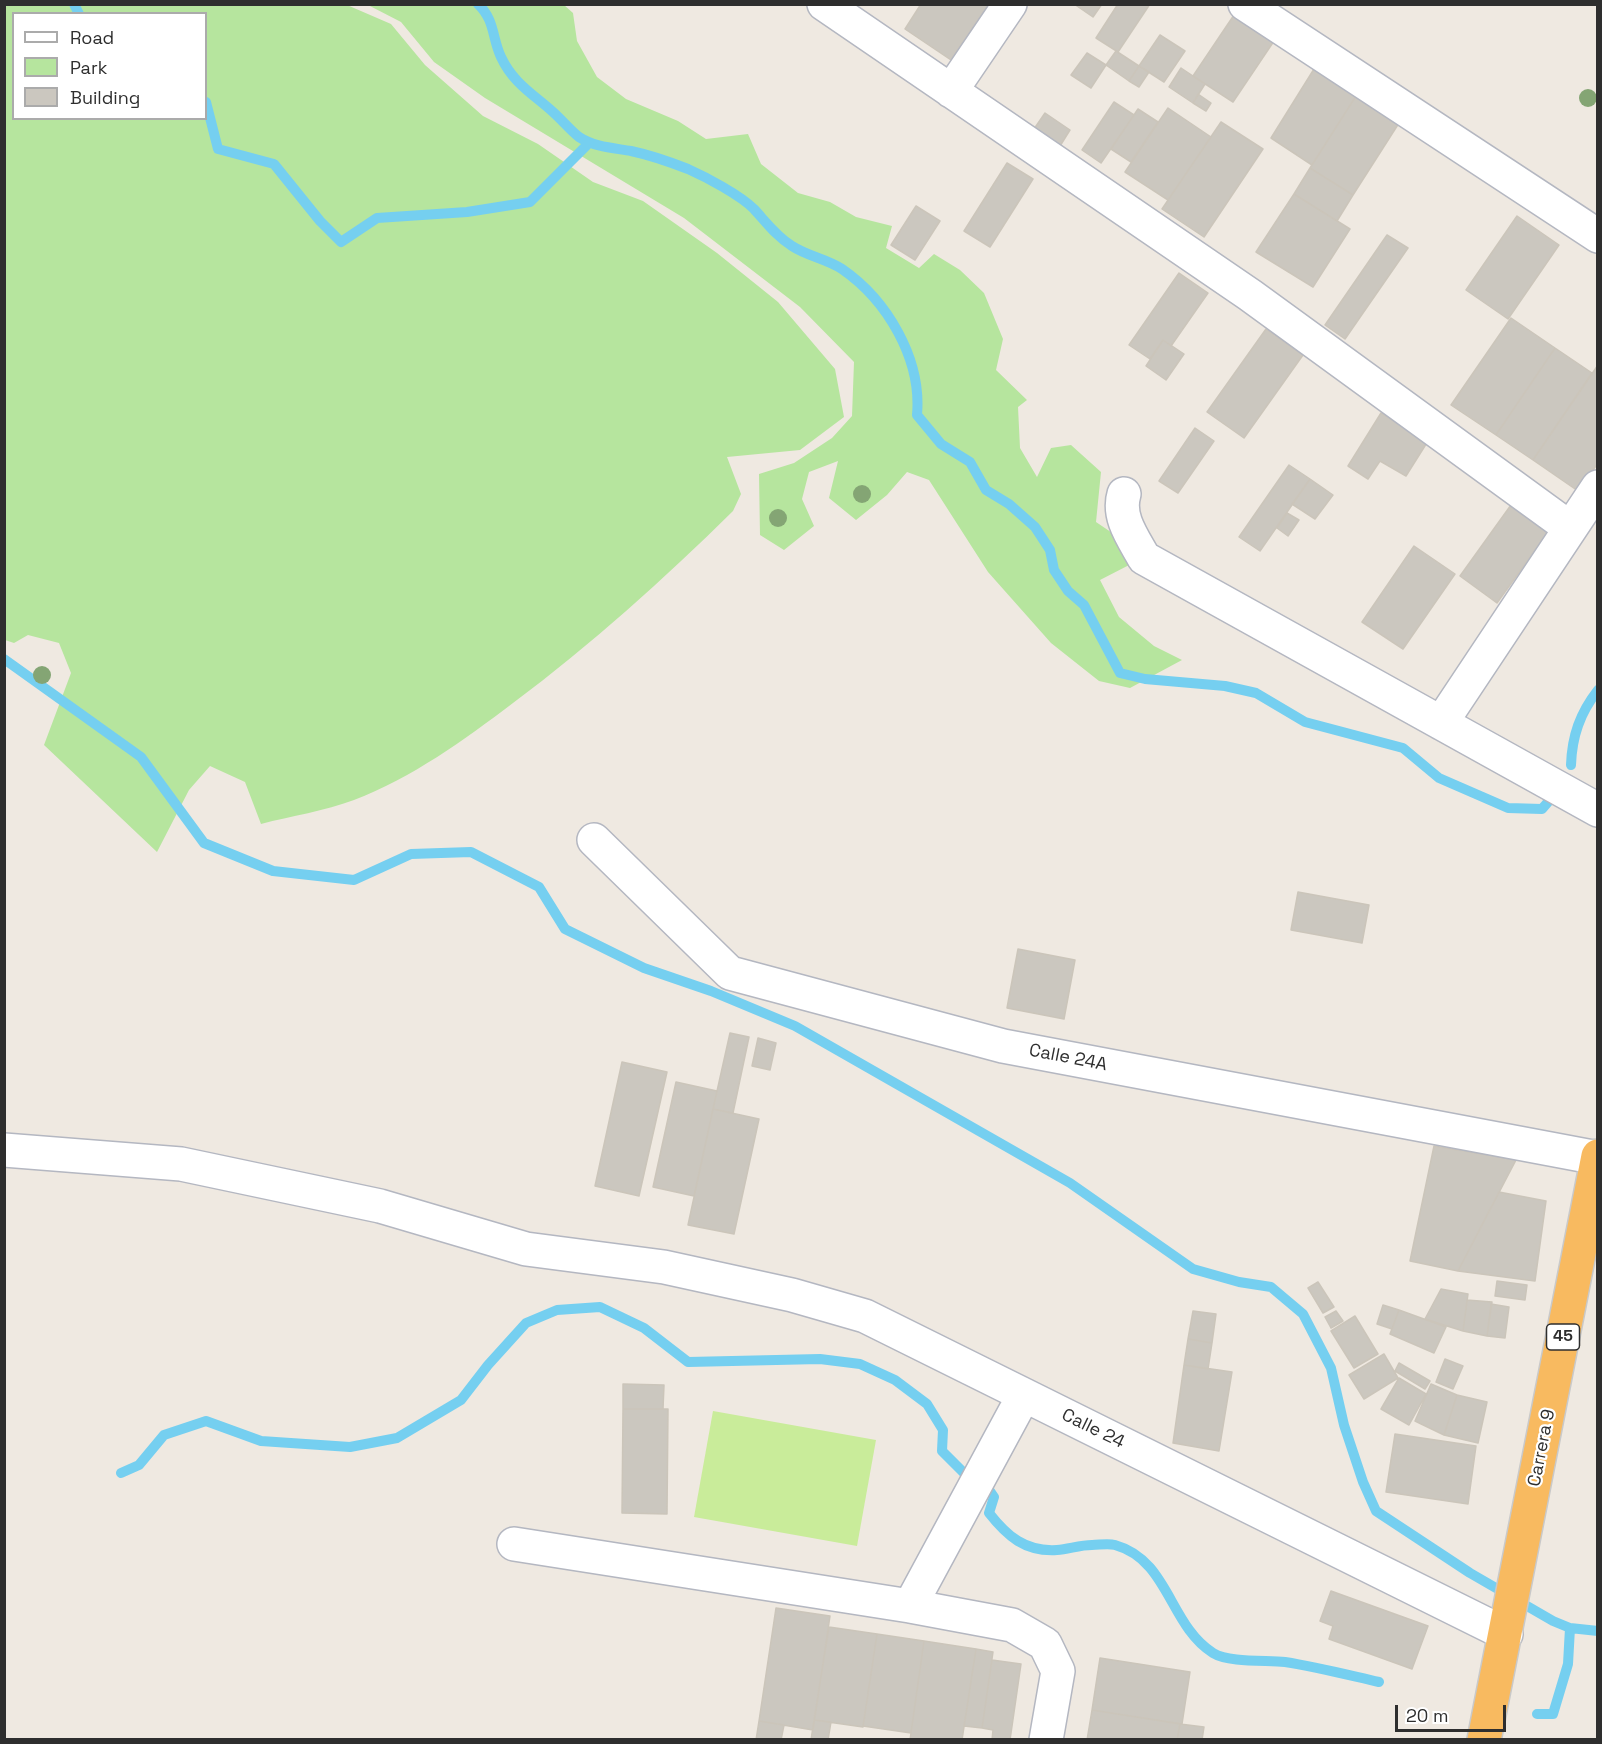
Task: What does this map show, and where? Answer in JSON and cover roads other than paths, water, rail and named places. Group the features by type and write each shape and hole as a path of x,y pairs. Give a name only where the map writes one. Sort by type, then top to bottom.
{"highway":[{"name":"Carrera 9","path":"1484,1740 1597,1157"}],"street":[{"path":"824,4 1250,295 1570,528"},
{"path":"951,91 1010,4"},
{"path":"1245,4 1598,236"},
{"path":"1441,723 1598,487"},
{"path":"1124,494 1121,502 1125,522 1144,558 1598,810"},
{"name":"Calle 24A","path":"594,840 730,973 1003,1046 1597,1157"},
{"name":"Calle 24","path":"4,1150 181,1164 380,1206 526,1249 664,1268 792,1295 865,1316 1506,1634"},
{"path":"910,1606 1024,1395"},
{"path":"514,1544 910,1606 1012,1625 1046,1644 1058,1671 1046,1740"}],"waterway":[{"path":"74,4 78,12"},
{"path":"478,4 488,16 498,50 511,74 579,137 598,145 660,159 713,181 754,209 786,242 842,269 873,297 887,314 907,352 914,373 917,415 941,444 970,462 986,490 1009,504 1035,527 1050,550 1054,570 1068,591 1084,605 1120,673 1145,679 1225,686 1256,693 1305,722 1403,748 1439,778 1508,808 1542,809 1554,795"},
{"path":"207,106 218,149 274,164 320,221 341,242 377,218 467,212 530,202 589,143"},
{"path":"4,659 141,757 204,843 273,871 354,880 411,854 471,852 539,887 565,929 644,968 711,991 795,1026 1070,1183 1193,1269 1239,1282 1271,1287 1303,1314 1331,1368 1344,1425 1363,1482 1376,1511 1470,1573 1553,1621 1570,1628 1598,1631"},
{"path":"1571,765 1578,725 1586,707 1598,690"},
{"path":"121,1473 139,1465 164,1435 206,1421 261,1441 350,1447 397,1438 461,1400 488,1365 526,1323 557,1310 600,1307 644,1328 688,1362 820,1359 860,1364 895,1380 927,1404 943,1430 942,1451 965,1474 985,1484 994,1497 989,1513 1018,1541 1046,1550 1112,1544 1133,1553 1147,1564 1158,1578 1198,1641 1220,1656 1238,1660 1285,1662 1379,1682"},
{"path":"1537,1714 1553,1714 1568,1664 1570,1628"}]}
